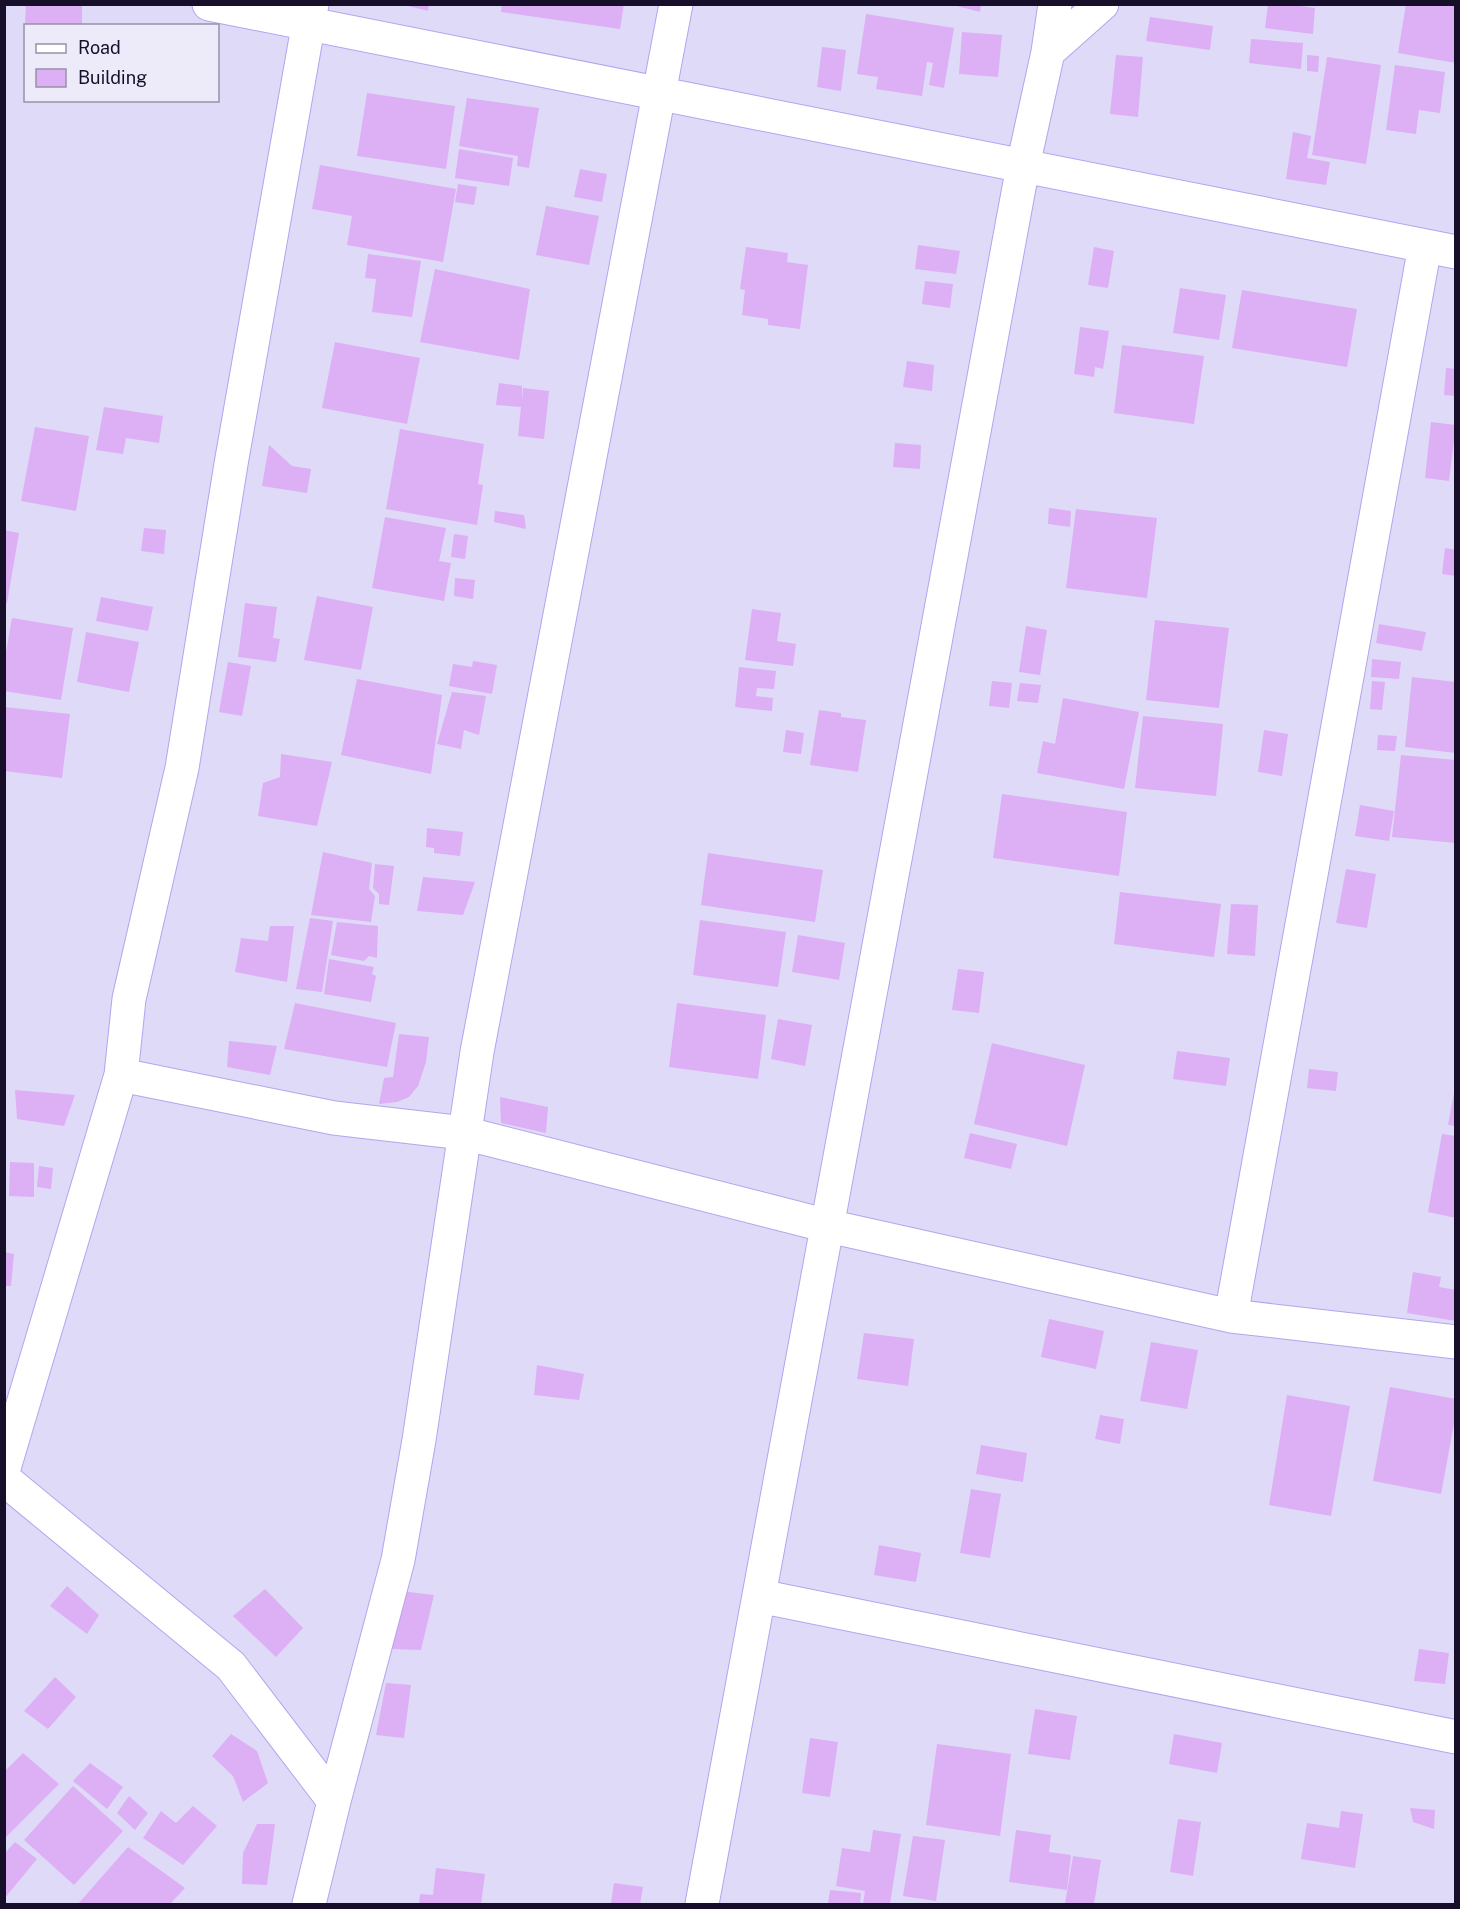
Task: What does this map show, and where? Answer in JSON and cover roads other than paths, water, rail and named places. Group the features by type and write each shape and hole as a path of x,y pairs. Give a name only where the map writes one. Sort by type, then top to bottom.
{"street":[{"path":"209,4 310,14 659,93 1440,249 1231,1316"},
{"path":"309,1905 398,1560 419,1440 479,1041 676,4"},
{"path":"702,1905 1023,166 1048,52 1055,4"},
{"path":"1048,52 1102,4"},
{"path":"4,1468 121,1075 129,999 182,768 233,452 310,14"},
{"path":"121,1075 334,1118 464,1133 828,1226 1231,1316 1455,1342"},
{"path":"4,1479 231,1666 334,1801"},
{"path":"759,1596 1455,1737"}]}
